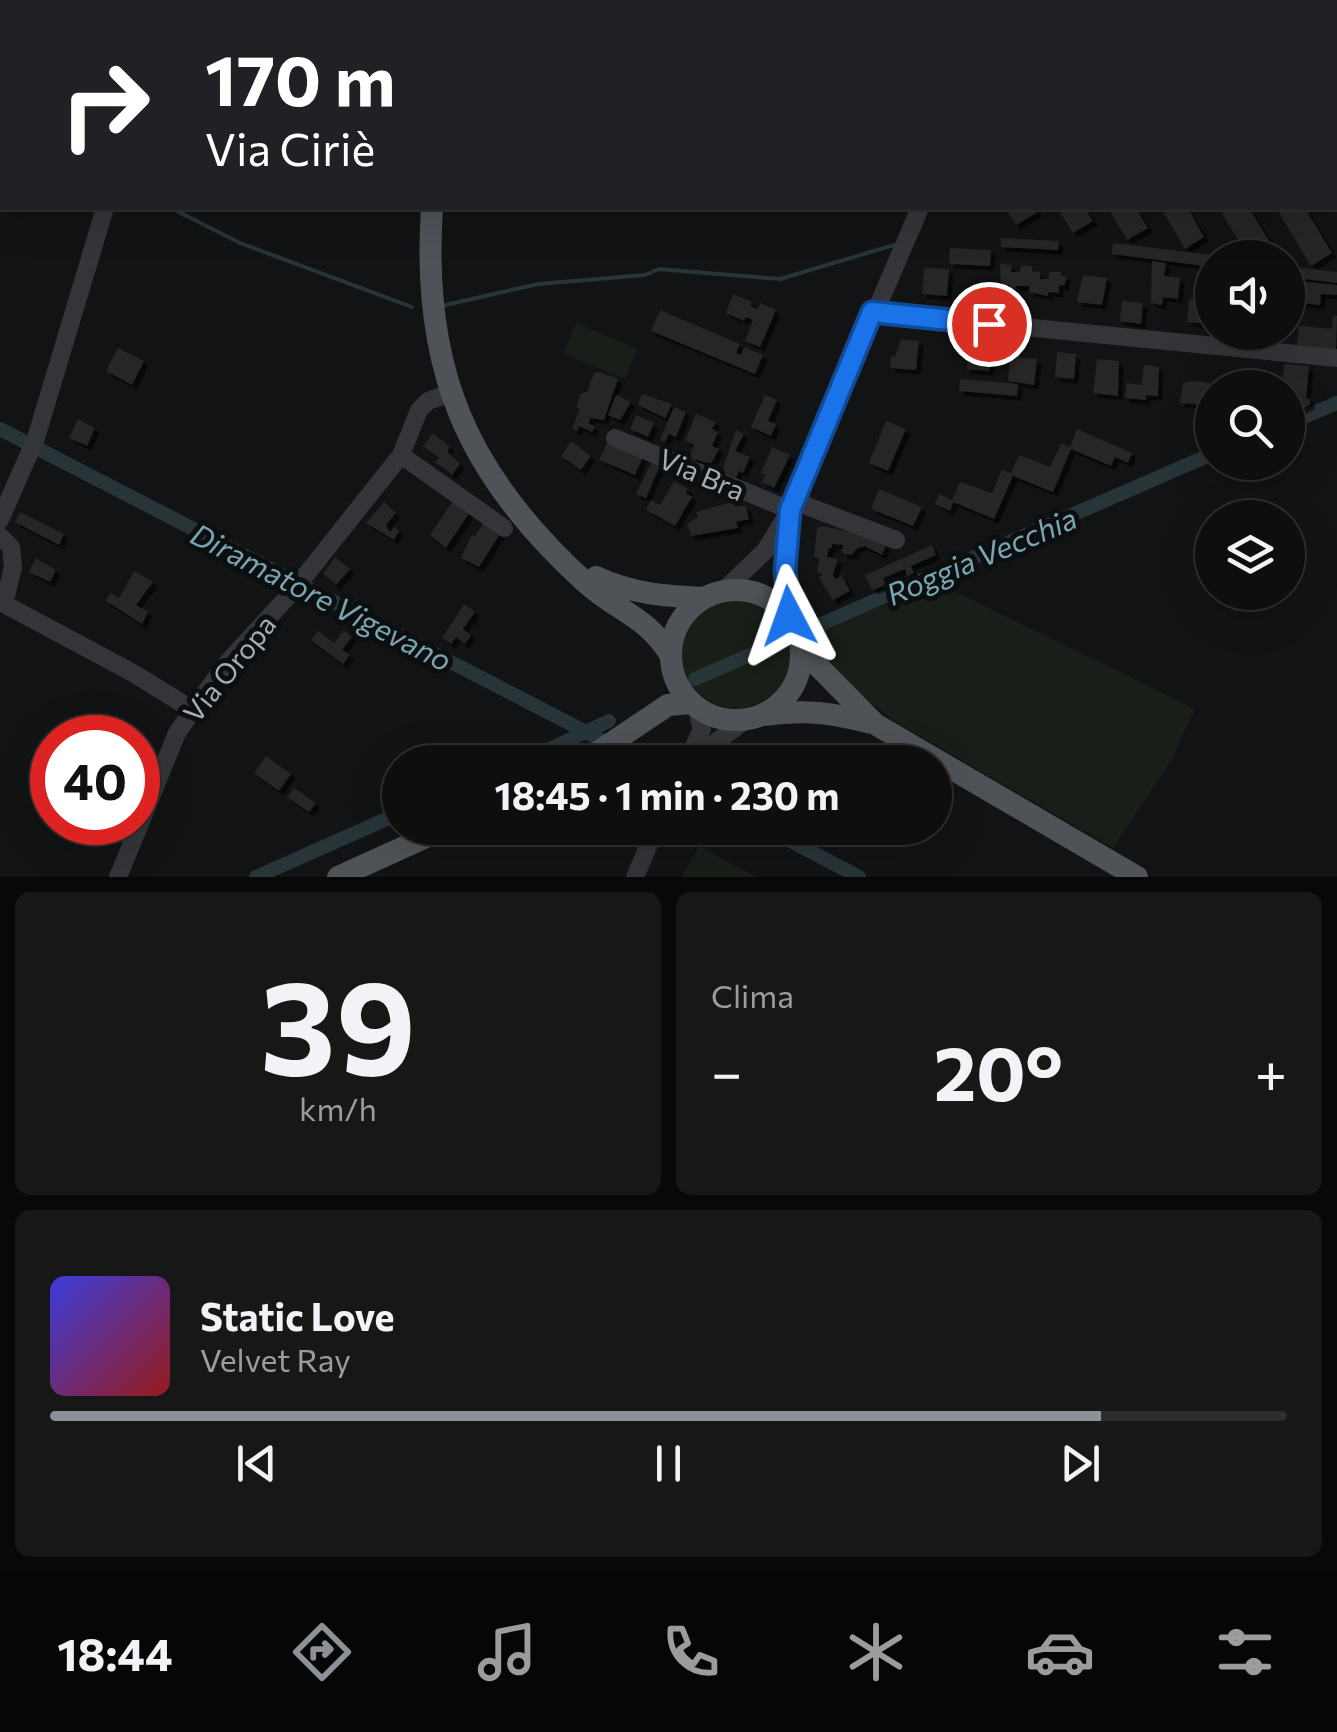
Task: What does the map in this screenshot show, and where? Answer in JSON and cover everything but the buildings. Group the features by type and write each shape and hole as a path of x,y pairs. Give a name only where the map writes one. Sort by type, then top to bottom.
{"main road":[{"path":"432,210 432,314 439,356 468,436 516,512 586,584 658,634 682,692 694,705"},
{"path":"566,562 620,588 648,595 753,591 779,605 818,666 876,724 1110,871 1136,877"},
{"path":"631,731 671,661 672,638 679,622 714,594"},
{"path":"752,718 771,710 793,686 802,655 796,630"},
{"path":"610,745 668,705 681,702 721,718 828,711 876,724"},
{"path":"338,877 409,845"}],"street":[{"path":"0,520 36,438 105,210"},
{"path":"714,594 765,551 792,506 872,312 919,210"},
{"path":"872,312 1337,358"},
{"name":"Via Oropa","path":"118,877 148,798 193,710 227,663 297,586 401,455 418,410 428,400 451,393"},
{"name":"Via Bra","path":"615,438 792,506 896,540"},
{"path":"401,455 504,528"},
{"path":"701,495 710,476"},
{"path":"792,506 785,570 796,630"},
{"path":"0,536 12,547 13,567 4,604 193,710"},
{"path":"694,705 702,729 695,745"},
{"path":"713,745 752,718"},
{"path":"635,877 649,845"}],"shaded area":[{"path":"576,323 638,349 625,379 563,353"},
{"path":"938,583 1195,709 1171,761 1113,848 952,755 952,745 935,745 894,721 860,695 834,666 820,641 820,632"},
{"path":"736,598 757,602 775,614 787,632 791,653 787,674 775,692 757,704 736,708 715,704 697,692 685,674 681,653 685,632 697,614 715,602"},
{"path":"699,846 756,877 682,877"}],"waterway":[{"path":"175,210 240,243 412,307"},
{"path":"441,306 538,284 645,275 659,269 780,279 894,245"},
{"name":"Roggia Vecchia","path":"1305,417 1337,403"},
{"name":"Diramatore Vigevano","path":"0,429 611,745"},
{"name":"Roggia Vecchia","path":"695,679 1195,461"},
{"name":"Roggia Vecchia","path":"558,745 609,721"},
{"name":"Roggia Vecchia","path":"256,877 382,821"},
{"name":"Diramatore Vigevano","path":"798,845 859,877"}],"route":[{"path":"789,616 785,570 790,510 872,312 989,324"}]}
